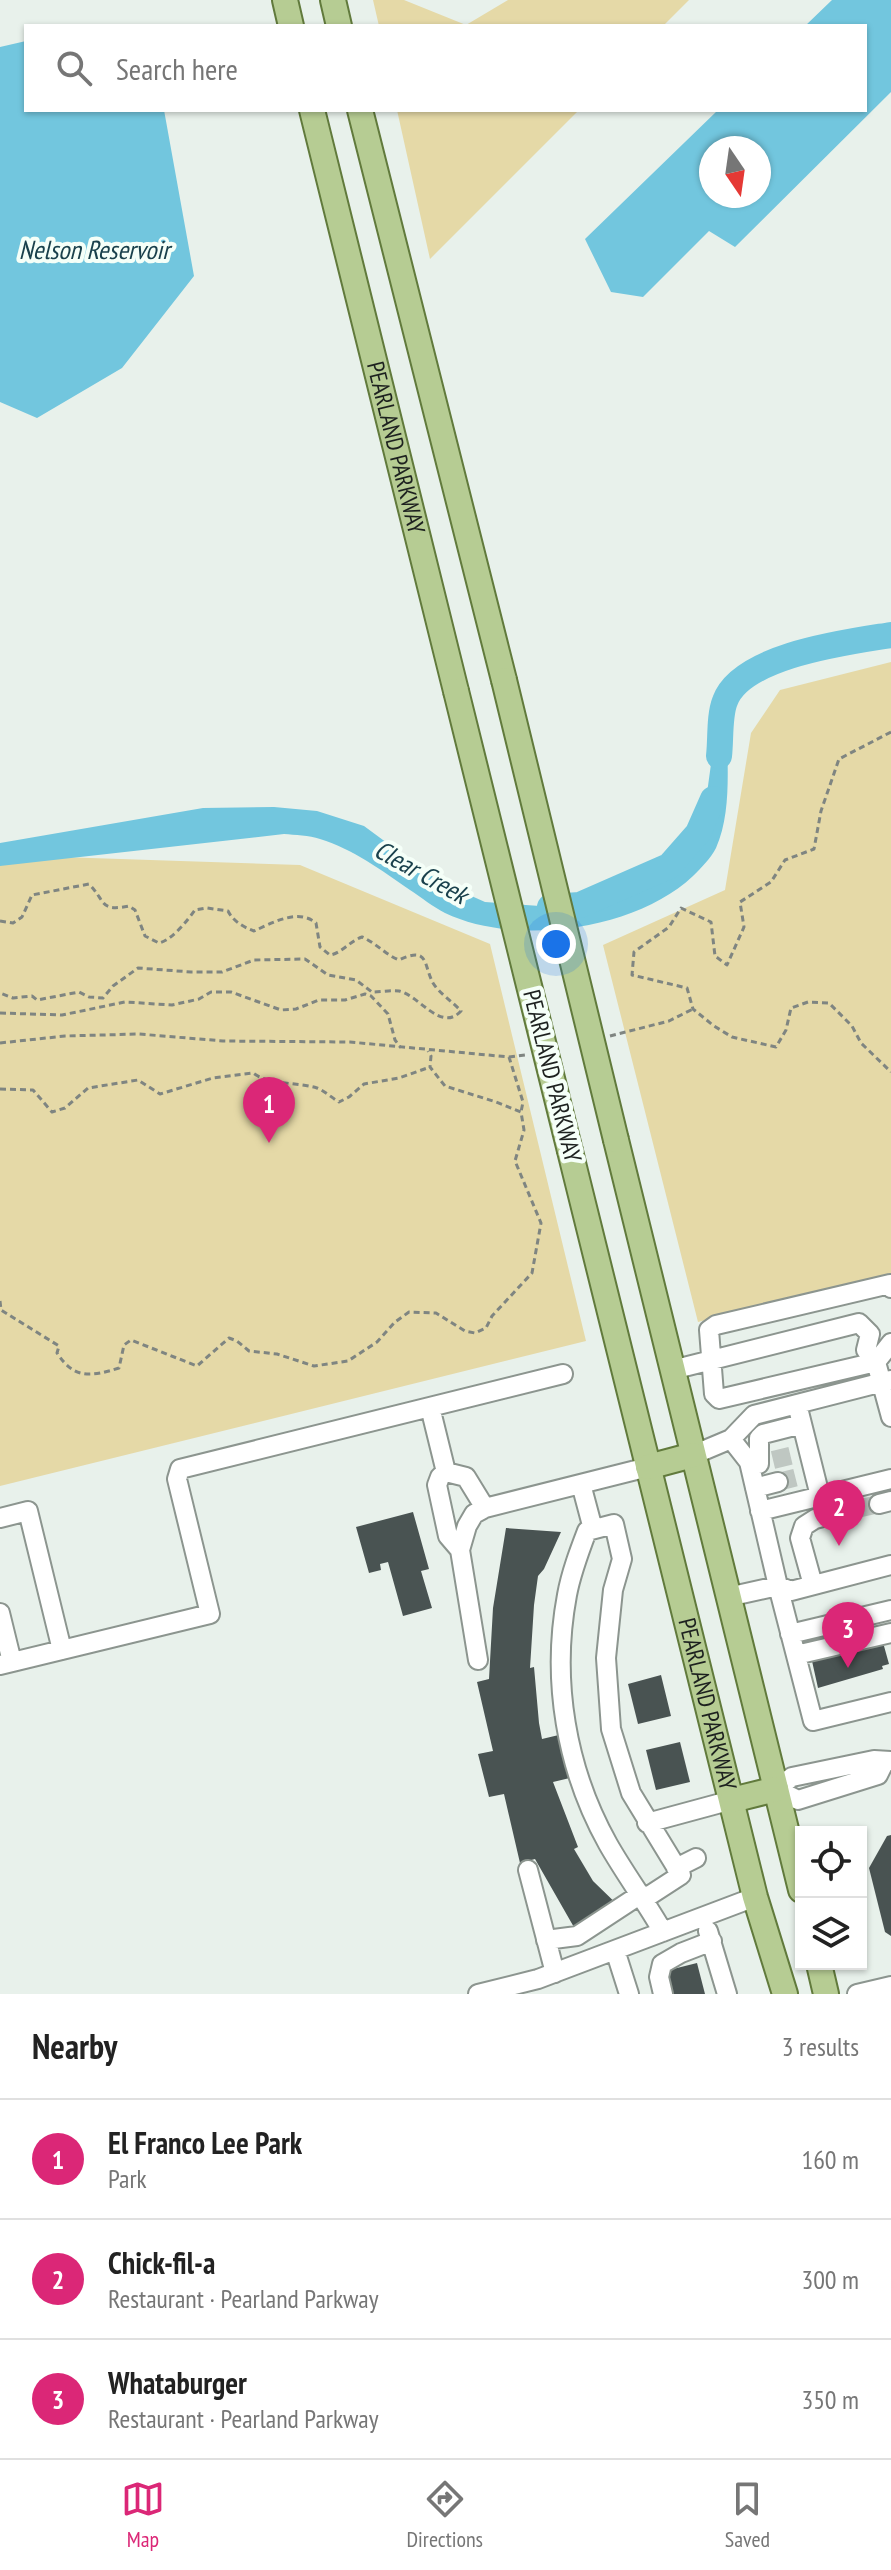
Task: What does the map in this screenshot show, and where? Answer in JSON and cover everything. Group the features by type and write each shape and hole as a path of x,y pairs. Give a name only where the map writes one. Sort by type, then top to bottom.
{"main road":[{"path":"285,0 291,24"},
{"path":"333,0 339,24"},
{"name":"PEARLAND PARKWAY","path":"312,112 755,1897 785,1994"},
{"name":"PEARLAND PARKWAY","path":"361,112 504,680 795,1866"},
{"path":"648,1467 693,1455"},
{"path":"732,1800 776,1789"},
{"path":"820,1970 826,1994"}],"lane":[{"path":"891,1288 890,1284 716,1325 709,1330 714,1394 719,1399 876,1362 891,1343"},
{"path":"672,1370 859,1323 870,1334 866,1350 887,1381 891,1417"},
{"path":"0,1613 6,1664 210,1614 177,1479 180,1469 563,1374"},
{"path":"693,1455 731,1439 754,1415 887,1381"},
{"path":"797,1404 808,1475 820,1496"},
{"path":"430,1407 446,1472"},
{"path":"802,1424 763,1434 759,1438 761,1463 755,1488 813,1721 891,1702"},
{"path":"731,1439 761,1463"},
{"path":"478,1660 460,1550 474,1514 485,1508 648,1467"},
{"path":"446,1472 466,1477 485,1508"},
{"path":"446,1472 437,1485 448,1536 460,1550"},
{"path":"760,1511 891,1479"},
{"path":"755,1488 778,1482"},
{"path":"581,1484 593,1529"},
{"path":"0,1518 28,1511 62,1650"},
{"path":"813,1585 800,1538 804,1526 834,1514"},
{"path":"546,1940 577,1936 643,1897 681,1875 631,1793 611,1729 607,1700 608,1629 613,1590 622,1559 614,1524 587,1531 567,1595 561,1655 564,1717 575,1770 583,1791 607,1842 643,1897 663,1932"},
{"path":"728,1597 778,1586 791,1591 891,1565"},
{"path":"790,1634 891,1610"},
{"path":"796,1655 891,1633"},
{"path":"776,1789 798,1800 878,1775 888,1762"},
{"path":"647,1823 732,1800"},
{"path":"676,1868 696,1858"},
{"path":"528,1870 555,1973"},
{"path":"486,1993 555,1973 755,1897"},
{"path":"702,1917 727,1994"},
{"path":"663,1994 659,1977 662,1964 712,1941"},
{"path":"615,1950 629,1994"},
{"path":"857,1994 891,1986"}],"path":[{"path":"891,732 839,759 821,811 814,849 785,860 771,882 740,902 744,927 727,965 715,956 711,922 681,908 669,927 634,952 632,975 687,988 693,1009 714,1026 732,1037 776,1047 786,1030 791,1008 808,1002 829,1003 852,1026 861,1043 891,1072"},
{"path":"0,921 13,923 22,917 32,895 89,884 105,906 114,909 129,906 135,910 145,936 159,943 167,941 195,910 228,911 244,928 254,931 281,919 307,917 316,923 320,947 330,955 337,954 354,939 362,937 378,944 399,960 411,955 422,957 427,961 433,984 461,1011 455,1017 446,1018 426,1009 401,991 372,992 356,980 328,975 305,959 294,958 254,960 222,972 138,968 113,986 103,998 89,997 79,992 37,1000 32,996 13,998 0,993"},
{"path":"0,1013 62,1015 125,1002 172,1005 199,999 211,992 231,992 281,1010 296,1009 319,1000 345,1000 365,994 371,996 388,1014 395,1040 401,1048"},
{"path":"0,1043 65,1036 139,1034 223,1041 350,1042 509,1057 523,1102 524,1130 515,1161 541,1223 532,1273 492,1316 486,1328 475,1333 465,1331 436,1313 417,1310 395,1322 377,1342 348,1361 314,1366 277,1354 249,1351 229,1338 197,1366 131,1340 124,1345 119,1368 100,1374 73,1372 57,1353 59,1346 1,1310 0,1301"},
{"path":"428,1051 430,1067 445,1086 521,1112"},
{"path":"0,1089 33,1090 52,1112 65,1108 88,1088 138,1080 160,1094 213,1078 253,1073 263,1080 322,1089 339,1102 364,1084 399,1078 430,1067"}],"shaded area":[{"path":"373,0 404,0 464,24 379,24"},
{"path":"508,0 689,0 665,24 468,24"},
{"path":"397,112 577,112 430,259"},
{"path":"891,662 891,1273 698,1322 603,945 725,890 751,733 780,690"},
{"path":"0,855 300,865 490,944 586,1341 0,1486"}],"water":[{"path":"832,0 891,0 891,92 735,247 709,231 643,297 611,292 585,239 716,112 867,112 867,24 807,24"},
{"name":"Nelson Reservoir","path":"24,41 24,112 164,112 194,276 122,368 37,418 0,402 0,47"},
{"path":"717,720 727,727 728,788 716,848 693,876 669,894 640,909 574,928 506,929 474,923 441,911 344,848 302,835 284,834 0,866 0,843 203,808 274,807 317,811 364,826 440,882 485,902 540,906 593,903 622,897 655,882 675,869 695,847 705,808"}],"building":[{"path":"413,1512 429,1569 421,1571 432,1608 403,1616 388,1562 380,1564 381,1570 369,1573 356,1527"},
{"path":"506,1528 561,1532 538,1576 534,1605 530,1668 534,1667 539,1723 542,1739 563,1734 574,1777 553,1782 578,1847 574,1849 593,1881 628,1915 579,1936 535,1859 520,1863 504,1794 489,1797 478,1754 493,1751 477,1682 489,1679 493,1608"},
{"path":"884,1646 889,1664 882,1666 883,1669 818,1688 812,1661"},
{"path":"661,1675 671,1716 638,1724 628,1684"},
{"path":"680,1742 690,1782 656,1790 646,1750"},
{"path":"891,1835 891,1936 885,1932 869,1868 887,1836"},
{"path":"697,1963 705,1994 671,1994 665,1971"}],"waterway":[{"name":"Clear Creek","path":"719,756 725,701 735,685 752,672 798,653 891,635"},
{"name":"Clear Creek","path":"550,907 580,905 669,866 698,833 713,799"}],"tunnel":[{"path":"773,1460 798,1454"},
{"path":"778,1482 802,1476"},
{"path":"834,1514 879,1504"}],"place":[{"name":"El Franco Lee Park","path":"269,1143"},
{"name":"Chick-fil-a","path":"839,1546"},
{"name":"Whataburger","path":"848,1668"}]}
